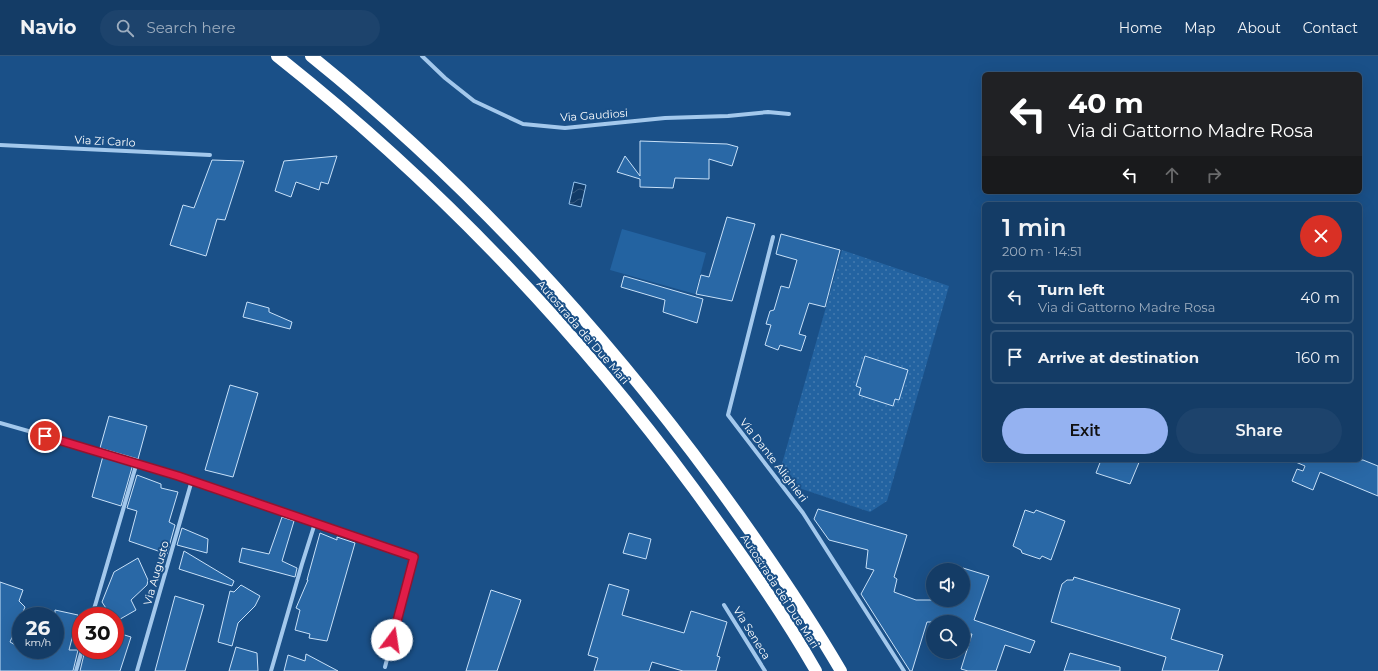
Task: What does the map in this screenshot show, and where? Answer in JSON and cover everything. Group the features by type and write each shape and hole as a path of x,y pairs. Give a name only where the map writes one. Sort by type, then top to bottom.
{"highway":[{"name":"Autostrada dei Due Mari","path":"277,56 369,133 438,197 498,257 557,320 613,384 689,482 766,590 816,671"},
{"name":"Autostrada dei Due Mari","path":"311,56 390,122 514,243 574,306 629,371 683,439 738,513 783,578 841,671"}],"street":[{"name":"Via Gaudiosi","path":"422,56 445,78 474,101 523,124 565,128 665,118 728,116 768,112 789,114"},
{"name":"Via Zi Carlo","path":"0,145 210,155"},
{"name":"Via Dante Alighieri","path":"773,238 728,415 803,513 904,671"},
{"path":"0,423 137,462 414,557 386,667"},
{"path":"95,607 137,462"},
{"name":"Via Augusto","path":"137,671 192,480"},
{"path":"271,671 315,523"},
{"name":"Via Seneca","path":"724,605 765,671"},
{"path":"76,671 79,659"}],"shaded area":[{"path":"622,229 706,253 695,294 610,270"},
{"path":"842,250 949,286 887,501 870,512 793,486 780,471"}],"water":[{"path":"574,182 586,185 581,207 569,204"}],"building":[{"path":"640,141 727,144 738,147 732,166 709,159 709,179 675,178 673,188 640,187 640,179 617,172 625,156 640,176"},
{"path":"337,156 328,184 321,182 319,190 296,182 291,197 275,191 284,161"},
{"path":"212,160 244,161 225,220 217,219 206,256 170,245 183,205 194,208"},
{"path":"727,217 755,224 732,301 696,294 701,275 709,277"},
{"path":"781,234 840,250 825,307 809,303 799,334 806,336 801,351 780,345 778,350 765,345 771,325 766,324 770,311 774,310 781,286 789,288 797,260 776,254"},
{"path":"624,276 703,299 697,323 663,312 665,300 621,287"},
{"path":"247,302 269,308 269,312 292,322 290,329 243,317"},
{"path":"865,356 908,370 899,400 895,399 893,406 859,395 861,388 856,386"},
{"path":"230,385 258,393 233,477 205,470"},
{"path":"109,416 147,426 138,459 100,448"},
{"path":"103,456 133,464 121,506 92,497"},
{"path":"1363,460 1378,466 1378,496 1320,472 1313,490 1292,481 1297,469 1303,471 1305,466 1296,462 1362,462"},
{"path":"1100,462 1139,462 1130,484 1096,473"},
{"path":"137,475 161,484 161,488 178,492 169,522 175,525 167,554 129,541 137,511 127,508"},
{"path":"818,509 907,535 894,577 897,579 894,592 916,600 926,600 926,607 970,607 970,570 989,576 974,620 1035,641 1030,653 1005,645 996,671 968,671 961,669 964,659 970,659 970,640 972,634 970,634 970,615 926,615 926,625 912,671 910,671 861,594 874,570 866,568 868,550 829,540 814,519"},
{"path":"1025,510 1034,513 1036,510 1065,521 1051,560 1042,556 1040,559 1022,553 1021,550 1013,546"},
{"path":"282,517 294,521 282,561 297,568 295,577 239,562 242,548 269,554"},
{"path":"182,528 208,539 207,553 177,545"},
{"path":"320,533 337,540 337,537 355,543 327,641 309,638 310,634 295,630 300,610 296,608 308,580"},
{"path":"629,533 651,539 646,559 623,553"},
{"path":"184,551 234,581 232,586 179,569"},
{"path":"138,558 148,580 147,585 131,600 136,610 124,617 124,607 105,607 102,602 114,572"},
{"path":"1074,577 1180,609 1171,639 1223,655 1218,671 1162,671 1166,657 1051,622 1062,584 1067,580 1073,580"},
{"path":"0,582 23,590 19,601 25,607 12,607 12,637 10,642 12,643 12,659 64,659 64,612 72,614 72,638 69,650 72,650 72,659 76,659 73,671 0,671"},
{"path":"609,584 629,590 622,615 684,633 691,611 727,622 717,656 720,657 716,671 683,671 652,662 649,671 594,671 598,658 588,655"},
{"path":"241,585 260,596 255,606 238,623 232,646 218,642 230,591 234,592"},
{"path":"491,590 521,600 497,671 466,671"},
{"path":"175,596 204,605 185,671 155,671"},
{"path":"124,635 131,637 124,659"},
{"path":"236,647 257,653 258,671 229,671"},
{"path":"1070,653 1120,667 1120,671 1064,671"},
{"path":"306,654 338,671 284,671 288,655 305,661"},
{"path":"83,659 124,659 120,671 80,671"}],"route":[{"path":"45,436 137,462 414,557 392,640"}]}
